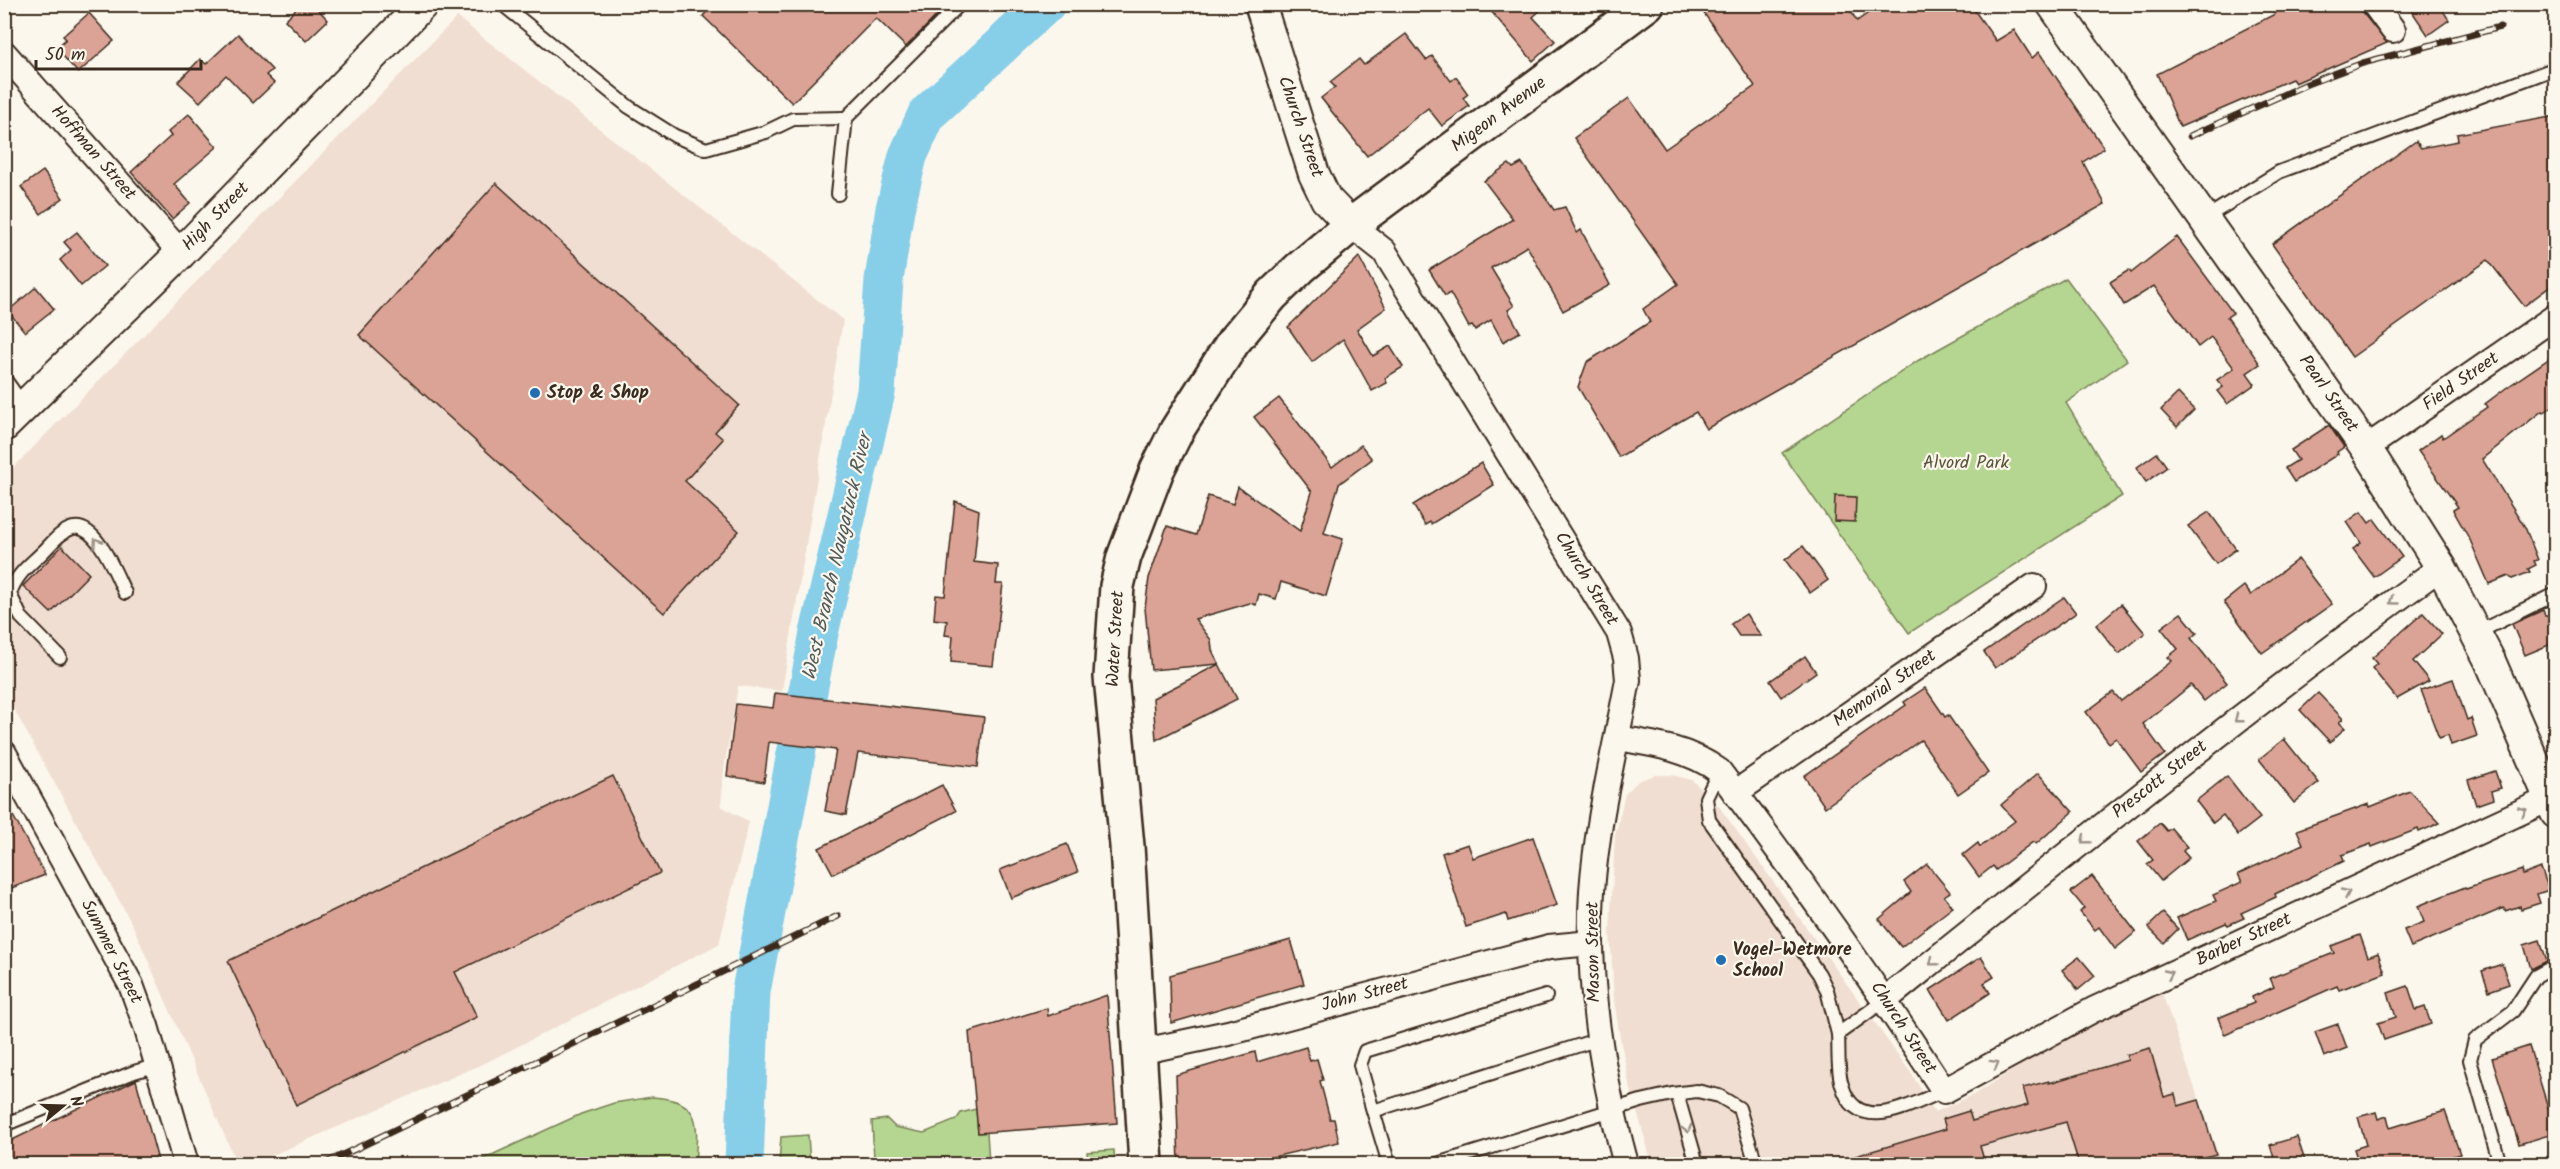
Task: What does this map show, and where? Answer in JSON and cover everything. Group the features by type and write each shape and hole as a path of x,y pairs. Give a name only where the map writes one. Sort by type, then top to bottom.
{"main road":[{"name":"Migeon Avenue","path":"1351,225 1647,4"},
{"name":"Water Street","path":"1146,1164 1126,834 1111,677 1118,586 1124,557 1157,470 1177,430 1233,342 1272,294 1351,225"}],"street":[{"name":"High Street","path":"14,416 181,253 423,4"},
{"name":"Church Street","path":"1260,4 1314,174 1326,199 1351,225 1384,251 1619,633 1626,658 1628,680 1617,738 1683,751 1703,759 1719,771 1808,888 1944,1091"},
{"name":"Pearl Street","path":"2052,4 2366,448 2441,567 2490,660 2552,806"},
{"path":"2374,4 2393,30"},
{"name":"Hoffman Street","path":"4,53 181,253"},
{"name":"Field Street","path":"2366,448 2556,316"},
{"name":"Prescott Street","path":"1885,1000 2187,758 2347,635 2441,567"},
{"name":"Memorial Street","path":"1735,793 2034,586"},
{"name":"Mason Street","path":"1617,738 1595,858 1591,943 1599,1039 1612,1112 1626,1164"},
{"name":"Summer Street","path":"4,753 131,985 158,1065 186,1164"},
{"name":"Barber Street","path":"1944,1091 2092,1010 2552,806"},
{"name":"John Street","path":"1139,1052 1227,1033 1549,946 1591,943"}],"lane":[{"path":"502,4 629,107 675,136 706,149 766,132 793,119 846,118"},
{"path":"838,194 846,118 960,4"},
{"path":"2205,218 2279,172 2556,68"},
{"path":"4,378 14,416"},
{"path":"60,657 21,617 14,608 10,594 14,580 60,534 72,528 82,528 90,532 99,544 125,593"},
{"path":"2476,633 2556,594"},
{"path":"1719,771 1706,798 1709,820 1819,974 1832,1007 1838,1034 1841,1083 1848,1101 1860,1111 1878,1115 1890,1113 1944,1091"},
{"path":"2500,1164 2470,1060 2475,1040 2513,1011 2536,976 2556,964"},
{"path":"1389,1164 1360,1065 1365,1051 1546,996"},
{"path":"1838,1034 1885,1000"},
{"path":"1373,1111 1599,1039"},
{"path":"4,1125 134,1072 158,1065"},
{"path":"1437,1164 1612,1112 1641,1101 1697,1091 1719,1096 1739,1108 1756,1164"},
{"path":"1677,1094 1697,1164"}],"shaded area":[{"path":"457,17 843,320 782,691 738,686 724,769 721,806 749,822 719,944 487,1062 252,1164 237,1164 132,924 5,693 4,477"},
{"name":"Vogel-Wetmore School","path":"1655,775 1672,775 1692,780 1718,805 1911,1073 1935,1112 1973,1095 2075,1031 2161,990 2221,1164 1652,1164 1629,1083 1620,1038 1614,1000 1610,931 1615,836 1625,794 1638,781"}],"green space":[{"name":"Alvord Park","path":"2066,278 2127,360 2066,403 2122,496 1909,633 1782,453 1919,360"},
{"path":"652,1097 668,1099 688,1108 696,1125 695,1164 472,1164 581,1114 614,1103"},
{"path":"976,1109 978,1133 987,1132 989,1164 906,1164 906,1159 874,1159 872,1121 887,1119 895,1127 924,1133 956,1120 961,1113"},
{"path":"808,1135 810,1164 779,1164 781,1137"},
{"path":"1114,1150 1115,1164 1088,1164 1087,1152"}],"building":[{"path":"301,4 313,4 328,20 306,41 285,20"},
{"path":"714,4 948,4 906,47 876,18 792,103 703,16"},
{"path":"1485,4 1547,4 1533,17 1555,41 1533,61"},
{"path":"1713,4 1846,4 1857,21 1881,4 1970,4 1996,41 2014,30 2032,58 2039,52 2104,148 2083,162 2105,204 1706,429 1696,412 1619,457 1578,387 1587,362 1650,322 1643,309 1678,284 1574,138 1629,98 1665,149 1755,86 1703,12"},
{"path":"2269,4 2360,4 2362,12 2387,43 2295,83 2292,79 2180,127 2157,74 2275,14"},
{"path":"2407,4 2439,4 2449,20 2428,35"},
{"path":"89,13 114,41 78,73 56,48 66,39 63,36"},
{"path":"238,34 272,70 266,75 274,83 253,103 226,75 200,102 178,82 200,59 206,64"},
{"path":"1406,34 1426,60 1432,56 1451,81 1456,77 1468,94 1463,98 1469,106 1442,126 1428,108 1367,156 1321,98 1335,87 1330,82 1359,59 1364,65"},
{"path":"189,114 217,147 174,184 190,203 172,219 131,172 171,136 168,132"},
{"path":"2556,116 2556,282 2524,306 2488,260 2352,357 2272,244 2416,141 2421,148 2458,141 2457,134"},
{"path":"1522,163 1554,210 1565,207 1577,233 1581,230 1610,285 1563,311 1527,246 1491,268 1514,306 1508,310 1520,332 1503,342 1491,320 1475,330 1472,326 1469,327 1450,293 1445,296 1429,270 1513,219 1484,181 1509,164 1513,168"},
{"path":"43,171 63,198 41,214 21,187"},
{"path":"496,183 739,405 715,432 723,439 685,481 739,531 664,613 359,335"},
{"path":"77,232 105,266 81,286 60,260 71,250 64,242"},
{"path":"2177,237 2233,313 2227,317 2260,364 2247,373 2255,384 2227,404 2217,391 2223,387 2217,380 2234,368 2211,337 2198,347 2154,286 2124,305 2110,282 2129,270 2131,273"},
{"path":"1359,257 1386,308 1357,329 1373,356 1390,346 1403,367 1385,378 1387,383 1372,391 1343,339 1312,362 1288,327"},
{"path":"36,287 54,309 25,332 8,311"},
{"path":"2556,354 2556,404 2543,413 2542,411 2482,459 2525,527 2538,560 2534,561 2536,565 2528,569 2530,572 2512,579 2509,576 2489,584 2470,540 2453,510 2458,507 2418,451 2441,434 2443,438 2487,407 2485,404 2506,388"},
{"path":"2178,393 2194,410 2177,427 2161,410"},
{"path":"1279,398 1332,467 1361,445 1372,459 1339,484 1324,533 1343,539 1326,596 1281,582 1276,599 1259,594 1256,605 1250,603 1195,619 1211,640 1212,650 1219,664 1151,670 1145,608 1149,578 1167,526 1196,535 1208,496 1233,504 1238,487 1300,531 1312,492 1254,417"},
{"path":"2329,425 2344,447 2337,452 2338,454 2294,482 2285,468 2298,460 2291,450"},
{"path":"2157,453 2167,467 2146,482 2136,468"},
{"path":"1481,463 1494,485 1431,524 1430,522 1425,525 1413,505"},
{"path":"1835,496 1856,497 1855,522 1834,521"},
{"path":"955,501 979,510 974,562 998,565 996,584 1003,584 993,666 951,662 953,636 945,635 947,621 934,619 936,595 945,596"},
{"path":"2209,512 2236,549 2216,564 2188,526"},
{"path":"2361,512 2369,523 2374,519 2402,557 2374,577 2353,549 2361,543 2347,522"},
{"path":"62,546 89,574 51,613 23,586"},
{"path":"1803,546 1828,580 1810,593 1785,560"},
{"path":"2298,559 2332,604 2262,653 2224,602 2244,586 2251,595"},
{"path":"2064,597 2076,613 1995,668 1984,652"},
{"path":"2121,604 2145,633 2119,654 2096,625"},
{"path":"2543,610 2545,616 2556,611 2556,642 2525,655 2512,624"},
{"path":"2181,613 2197,633 2191,638 2227,683 2204,701 2191,685 2143,724 2165,754 2141,772 2116,738 2109,743 2086,712 2113,692 2121,701 2172,661 2168,657 2178,649 2161,628"},
{"path":"2423,613 2442,634 2413,661 2429,681 2397,699 2372,668 2377,664 2372,658"},
{"path":"1746,614 1761,636 1739,636 1731,624"},
{"path":"1805,656 1816,672 1781,697 1770,681"},
{"path":"1219,664 1237,699 1156,740 1153,698"},
{"path":"2453,679 2467,720 2471,718 2477,736 2451,745 2448,735 2439,738 2421,690"},
{"path":"1925,688 1945,717 1948,715 1988,773 1958,794 1921,740 1825,807 1804,776 1906,705 1904,702"},
{"path":"775,693 984,717 978,767 858,753 846,815 825,811 836,750 769,742 764,782 727,776 736,704 773,708"},
{"path":"2318,693 2343,719 2339,722 2345,728 2330,742 2300,710"},
{"path":"2284,739 2319,783 2294,803 2259,759"},
{"path":"2495,771 2501,788 2491,791 2493,799 2476,805 2468,780"},
{"path":"2038,773 2073,812 2036,844 2033,842 1996,870 1993,866 1979,877 1963,855 1978,843 1980,847 2015,821 2001,805"},
{"path":"613,776 660,873 455,972 477,1017 296,1105 228,961"},
{"path":"2227,776 2260,818 2238,835 2223,815 2213,823 2196,801"},
{"path":"942,785 956,811 833,874 819,848"},
{"path":"2410,791 2440,823 2419,832 2418,829 2372,847 2371,844 2342,855 2344,861 2241,913 2244,918 2228,925 2226,923 2187,940 2177,918 2216,901 2213,895 2242,882 2238,874 2303,844 2297,830 2369,804 2370,807"},
{"path":"4,799 45,875 4,891"},
{"path":"2160,823 2167,831 2171,828 2187,847 2183,851 2189,858 2161,881 2147,864 2153,860 2138,841"},
{"path":"1533,837 1557,905 1508,921 1506,914 1466,927 1442,853 1468,844 1473,858"},
{"path":"1067,844 1078,872 1011,898 1000,870"},
{"path":"1927,864 1950,892 1944,896 1953,907 1901,947 1879,919 1911,892 1904,882"},
{"path":"2541,868 2549,890 2537,894 2540,903 2521,909 2520,906 2505,911 2504,908 2411,947 2404,930 2424,922 2418,906 2465,887 2466,889 2522,870 2523,875"},
{"path":"2092,876 2136,932 2115,949 2099,927 2095,930 2080,912 2084,908 2071,892"},
{"path":"2163,913 2178,929 2164,943 2148,927"},
{"path":"2360,935 2368,957 2378,953 2385,973 2339,990 2337,986 2225,1035 2218,1018 2254,1003 2252,997 2274,987 2270,978 2334,953 2331,946"},
{"path":"1291,940 1304,984 1171,1023 1170,975"},
{"path":"2540,940 2547,961 2531,969 2524,945"},
{"path":"1981,957 1994,977 1984,983 1990,993 1949,1020 1930,990"},
{"path":"2079,957 2095,976 2078,990 2062,970"},
{"path":"2502,964 2509,984 2489,991 2482,971"},
{"path":"2408,986 2416,1010 2425,1007 2431,1024 2384,1040 2378,1023 2396,1017 2388,993"},
{"path":"1107,995 1117,1123 978,1133 969,1032 1047,1008 1048,1016"},
{"path":"2338,1024 2347,1048 2324,1057 2315,1032"},
{"path":"2529,1046 2556,1133 2519,1144 2492,1058"},
{"path":"1306,1047 1310,1061 1317,1059 1330,1119 1334,1119 1339,1142 1242,1164 1179,1164 1176,1075 1255,1052 1257,1062"},
{"path":"2150,1048 2164,1097 2175,1094 2178,1106 2199,1100 2216,1154 2194,1160 2195,1164 2079,1164 2066,1122 1980,1146 1984,1160 1969,1164 1843,1164 1842,1160 1946,1129 1943,1119 1969,1111 1972,1121 2028,1105 2023,1088 2049,1081 2049,1083 2128,1060 2126,1055"},
{"path":"136,1080 159,1164 4,1164 4,1144"},
{"path":"2445,1111 2460,1154 2428,1164 2359,1164 2354,1149 2366,1145 2358,1117 2376,1112 2378,1119 2387,1116 2390,1128"},
{"path":"2297,1137 2306,1164 2276,1164 2270,1145"}],"waterway":[{"name":"West Branch Naugatuck River","path":"744,1164 751,991 819,633 876,392 884,280 895,209 908,156 927,114 1046,4"}],"railway":[{"path":"2190,136 2307,84 2363,63 2500,27"},
{"path":"324,1164 838,916"}],"place":[{"name":"Stop & Shop","path":"535,393"},
{"name":"Vogel-Wetmore School","path":"1721,960"}]}
